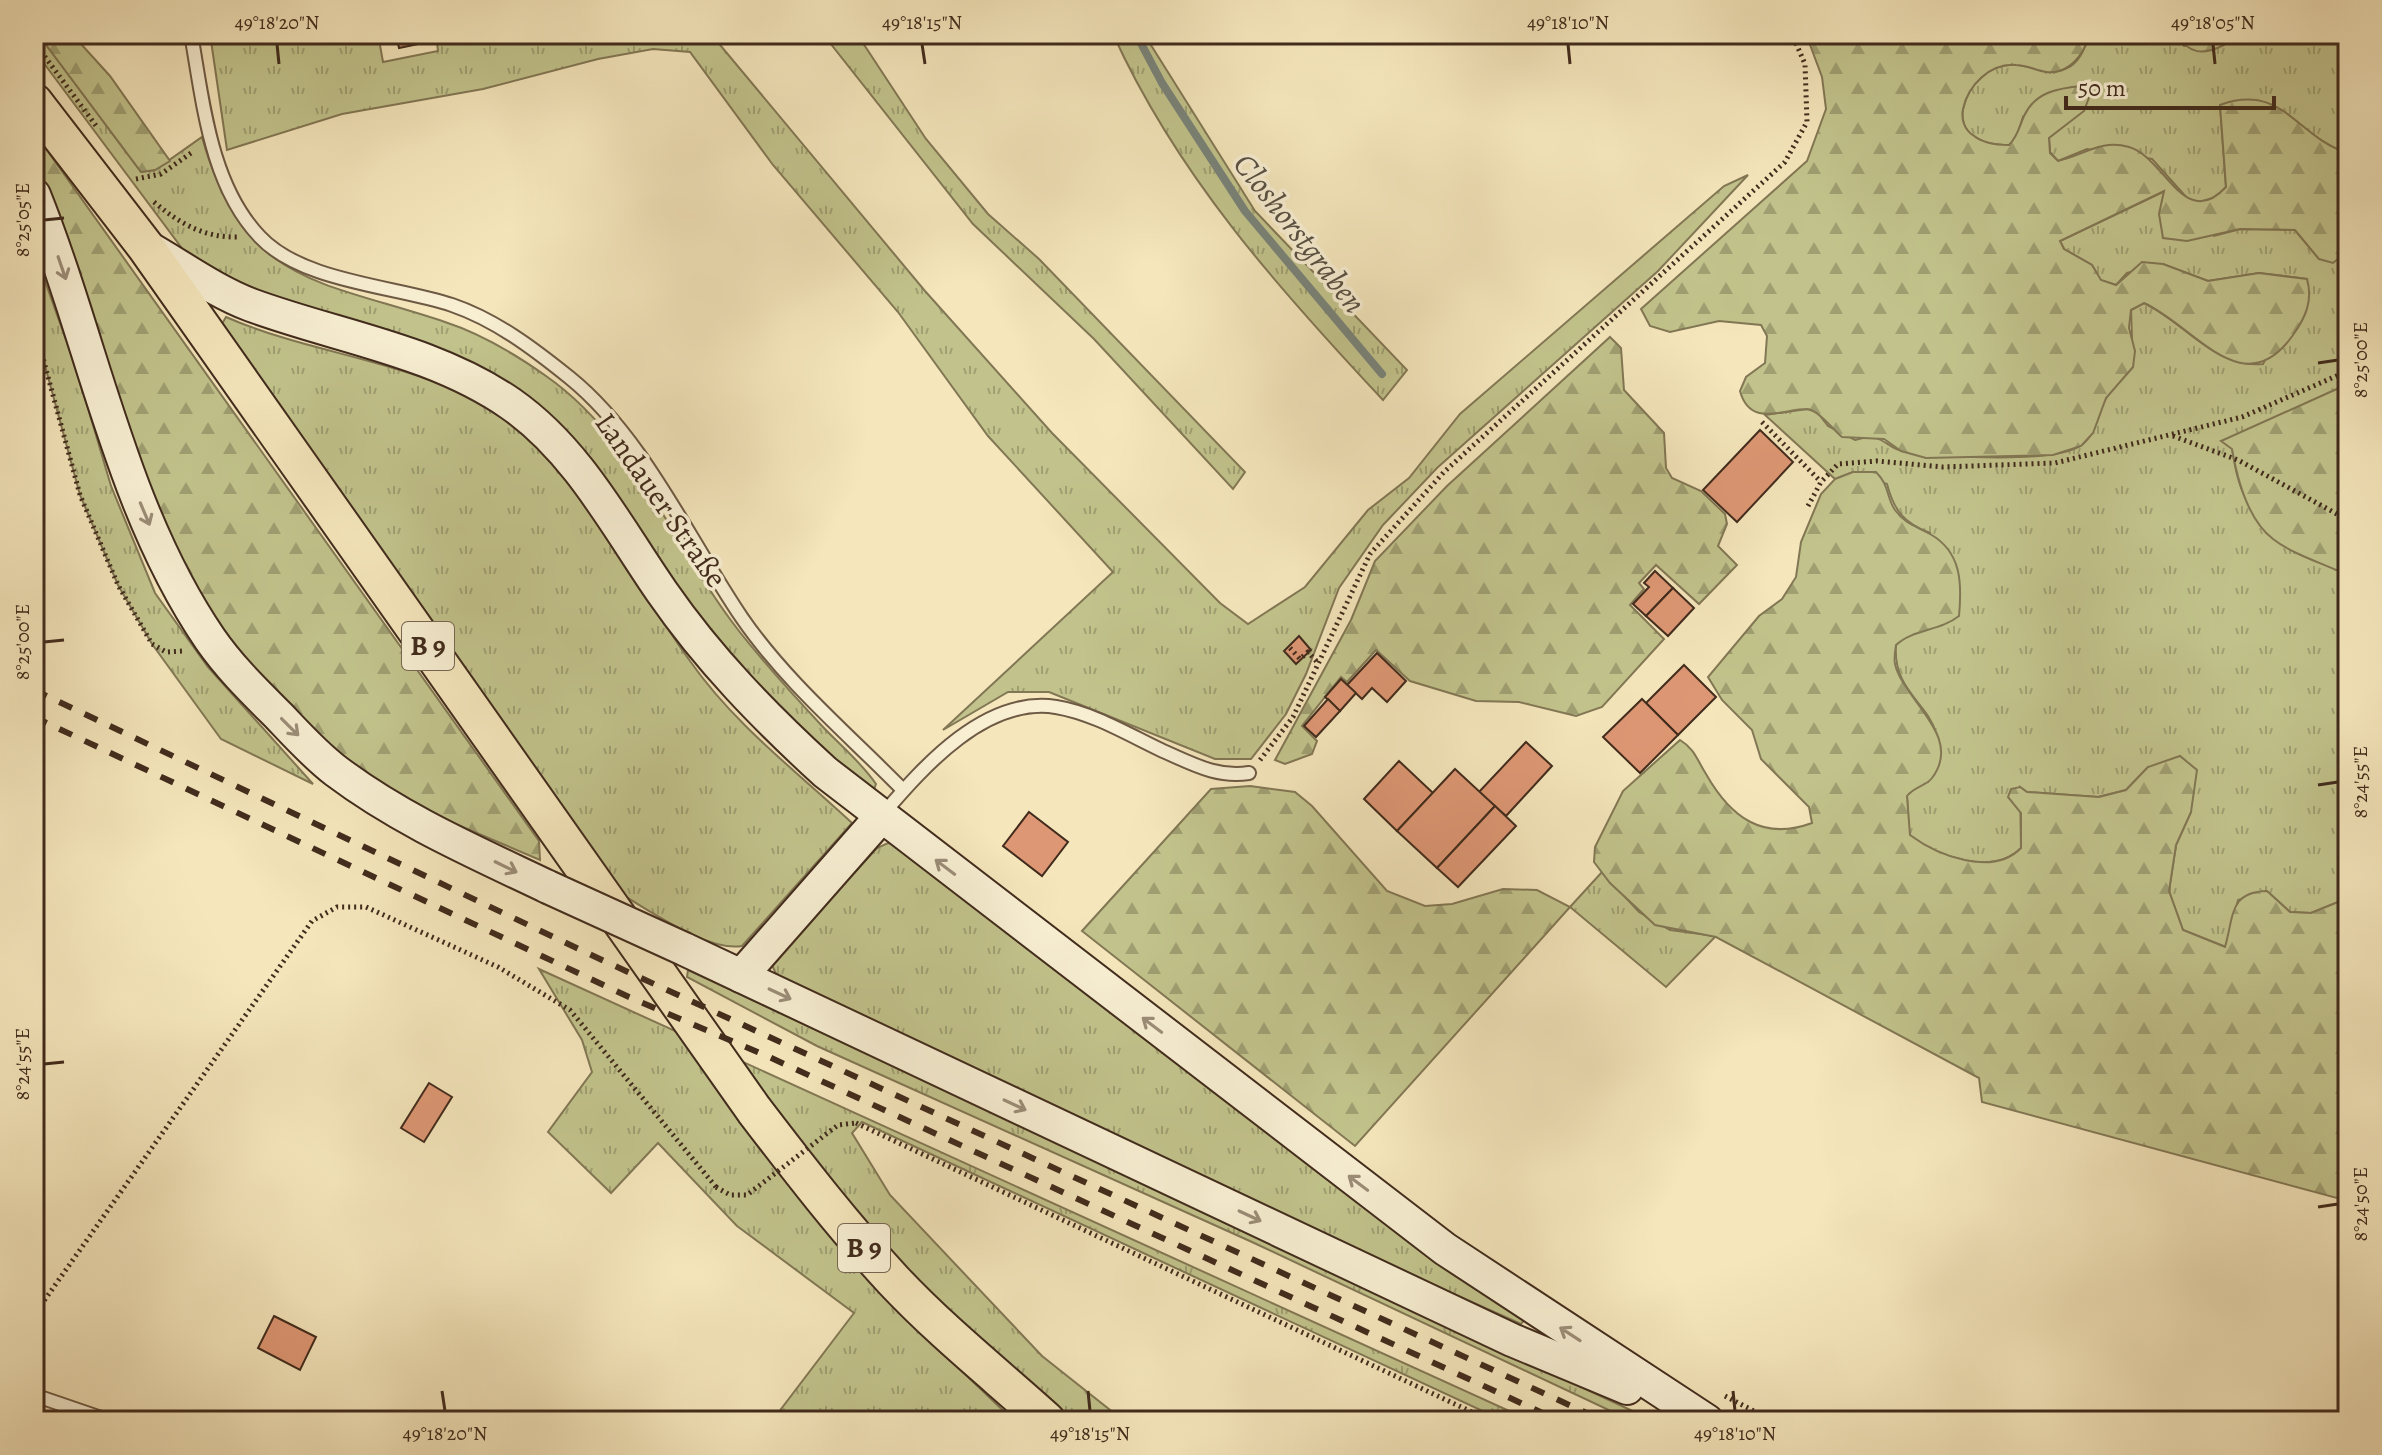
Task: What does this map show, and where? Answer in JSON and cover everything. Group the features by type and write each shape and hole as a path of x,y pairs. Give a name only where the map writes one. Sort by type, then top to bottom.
{"main road":[{"path":"34,102 145,246 250,305 422,358 512,405 548,436 580,472 710,657 760,712 880,818 1445,1249 1706,1421"},
{"path":"34,195 62,266 132,485 157,543 210,640 238,675 334,769 427,829 548,887 1512,1340 1706,1421"},
{"name":"B 9","path":"145,246 754,1110 805,1177 853,1236 934,1321 1047,1421"},
{"path":"741,976 880,818"}],"lane":[{"name":"Landauer Straße","path":"191,34 210,137 228,187 259,237 278,251 317,270 454,305 508,331 573,380 625,436 744,621 784,669 903,790"},
{"path":"880,818 903,790 977,727 999,713 1028,705 1057,707 1087,716 1211,773 1249,773"},
{"path":"34,1395 110,1421"}],"path":[{"path":"1249,773 1293,717 1370,554 1444,472 1785,162 1807,122 1805,64 1792,34"},
{"path":"34,42 101,132"},
{"path":"136,179 150,178 176,166 210,137"},
{"path":"129,171 154,203 181,224 217,236 259,237"},
{"path":"34,325 80,495 118,585 152,644 166,652 185,650 210,640"},
{"path":"1808,506 1821,482 1838,464 1877,461 1972,467 2055,463 2242,417 2348,371"},
{"path":"1762,422 1821,482"},
{"path":"2173,436 2238,460 2348,520"},
{"path":"1290,648 1300,659 1308,652 1318,663"},
{"path":"34,1315 312,921 337,907 366,907 498,967 570,1010 716,1187 730,1195 747,1195 838,1125 856,1123 1491,1421"}],"green space":[{"path":"34,34 38,34 141,172 155,170 202,137 219,186 240,223 265,250 293,270 325,284 459,327 510,352 577,401 605,430 629,462 739,631 801,704 864,768 876,784 873,792 774,712 534,407 245,291 184,251 34,50"},
{"path":"38,34 72,34 110,76 170,161 155,170 141,172"},
{"path":"210,34 378,34 383,62 438,51 436,34 711,34 925,291 1052,433 1220,603 1248,624 1305,587 1368,510 1409,478 1460,414 1724,186 1748,175 1658,271 1437,468 1383,525 1339,588 1306,674 1286,714 1251,759 1215,759 1049,692 1008,692 943,730 1113,572 988,436 898,312 773,165 690,52 653,49 598,59 483,89 342,114 227,150"},
{"path":"823,34 857,34 926,139 988,214 1039,259 1245,472 1233,489 1094,339 973,224"},
{"path":"1113,34 1144,34 1255,211 1407,370 1383,400 1268,272 1199,182 1167,135"},
{"path":"1806,34 2089,34 2079,57 2059,71 2006,65 1982,77 1970,92 1963,109 1966,127 1982,141 2009,145 2034,101 2056,90 2083,86 2090,95 2084,111 2049,138 2050,153 2058,161 2101,146 2129,147 2142,153 2186,197 2198,201 2211,199 2226,187 2220,105 2241,100 2275,106 2330,146 2348,153 2345,253 2333,263 2319,259 2295,230 2240,229 2187,241 2163,238 2159,214 2164,191 2060,241 2064,249 2092,265 2101,280 2116,285 2142,262 2163,264 2208,281 2259,273 2307,279 2309,301 2302,322 2293,335 2274,355 2256,363 2237,362 2219,354 2144,303 2131,310 2129,328 2135,351 2133,367 2106,398 2093,433 2081,446 2053,455 1926,458 1901,451 1884,439 1842,437 1812,410 1759,413 1751,409 1740,391 1746,377 1765,363 1767,336 1761,325 1719,321 1670,332 1650,326 1641,309 1807,161 1826,109 1822,77"},
{"path":"2089,34 2175,34 2184,46 2223,45 2226,34 2348,34 2348,153 2330,146 2274,106 2259,101 2241,101 2220,106 2226,187 2216,197 2200,202 2188,199 2152,159 2087,149 2058,161 2050,152 2049,138 2023,117 2017,136 2010,145 1978,139 1968,131 1963,120 1963,109 1970,92 1982,77 2006,65 2050,72 2064,70 2080,56"},
{"path":"2175,34 2226,34 2224,45 2203,52 2186,46"},
{"path":"34,132 539,841 540,860 411,805 352,767 298,723 199,606 133,445 84,294 34,166"},
{"path":"2165,191 2214,236 2240,229 2295,230 2319,259 2345,253 2348,238 2348,384 2298,407 2232,448 2236,471 2247,500 2269,528 2308,556 2348,570 2348,898 2311,913 2290,912 2267,891 2238,900 2226,947 2183,930 2169,891 2176,845 2191,812 2148,767 2126,790 2098,797 2027,792 2020,787 2021,848 2009,857 1995,861 1980,862 1950,856 1909,835 1907,795 1915,786 1928,782 1936,757 1937,738 1932,723 1904,683 1897,666 1896,645 1905,637 1930,533 1901,515 1887,484 1853,472 1835,479 1765,415 1807,409 1817,412 1828,426 1855,440 1879,439 1906,452 2025,457 2070,451 2088,439 2108,396 2133,367 2131,310 2144,303 2215,352 2246,364 2263,364 2307,279 2259,273 2208,281 2163,264 2127,273 2116,285 2100,280 2092,265 2064,249 2060,241"},
{"path":"34,250 77,371 111,486 155,593 208,667 313,784 221,739 152,644 118,585 80,495 34,325"},
{"path":"226,317 455,390 491,409 523,432 548,455 592,511 670,633 707,684 766,746 852,823 742,946 712,943 662,919 619,893 219,329"},
{"path":"1610,337 1621,348 1624,390 1664,433 1666,468 1672,478 1701,491 1725,514 1727,524 1718,546 1737,565 1699,604 1656,565 1639,583 1644,589 1630,605 1664,639 1602,707 1576,716 1519,702 1476,701 1410,681 1376,650 1347,682 1341,677 1302,726 1317,741 1312,754 1285,764 1275,760 1351,620 1375,561 1447,486"},
{"path":"2348,384 2348,570 2336,570 2288,548 2264,531 2245,498 2232,449 2221,441"},
{"path":"1853,472 1876,472 1899,515 1941,541 1948,550 1960,581 1959,616 1896,645 1895,662 1900,678 1928,719 1941,748 1940,763 1932,778 1907,796 1910,835 1950,856 1981,862 1996,861 2009,857 2021,848 2021,813 2008,797 2011,789 2020,787 2027,792 2099,797 2126,790 2148,767 2180,756 2197,770 2191,812 2176,845 2169,891 2183,930 2225,947 2235,908 2239,901 2255,892 2267,891 2290,912 2311,913 2348,898 2348,1201 1982,1102 1979,1078 1716,937 1655,925 1610,883 1594,862 1595,847 1623,791 1680,740 1692,751 1726,803 1750,822 1778,829 1812,823 1809,807 1761,759 1752,730 1722,700 1708,677 1759,616 1782,599 1796,577 1801,542 1821,494 1835,479"},
{"path":"1250,786 1295,792 1312,806 1387,891 1425,906 1452,904 1503,889 1537,890 1570,907 1355,1146 1082,931 1211,789"},
{"path":"888,843 1525,1319 1521,1324 1349,1247 777,976 771,963 877,848"},
{"path":"1602,872 1639,912 1670,930 1716,936 1666,987 1570,907"},
{"path":"539,969 1531,1421 1504,1421 862,1122 852,1133 890,1195 1042,1356 1124,1421 1066,1421 1019,1381 897,1309 1014,1421 772,1421 854,1313 737,1226 658,1143 611,1193 548,1132 592,1072 582,1040"},
{"path":"688,970 1654,1421 1632,1421 1252,1242 817,1046 687,977"}],"building":[{"path":"396,34 427,34 428,42 399,48"},
{"path":"1760,430 1793,462 1737,522 1703,490"},
{"path":"1655,571 1673,588 1646,616 1633,604 1649,587 1644,583"},
{"path":"1673,588 1694,608 1668,636 1646,616"},
{"path":"1299,636 1311,650 1296,664 1284,651"},
{"path":"1377,653 1406,681 1387,702 1372,688 1362,699 1347,685"},
{"path":"1684,665 1716,697 1678,735 1646,703"},
{"path":"1341,679 1356,693 1340,711 1325,697"},
{"path":"1328,699 1340,711 1316,737 1304,726"},
{"path":"1642,699 1678,735 1640,773 1603,737"},
{"path":"1526,742 1552,766 1506,816 1479,792"},
{"path":"1399,761 1433,793 1397,831 1364,799"},
{"path":"1455,769 1495,806 1437,868 1397,831"},
{"path":"1495,806 1516,826 1458,887 1437,868"},
{"path":"1029,812 1068,842 1042,876 1003,846"},
{"path":"429,1083 452,1097 424,1142 401,1128"},
{"path":"274,1316 316,1337 300,1370 258,1348"}],"waterway":[{"name":"Closhorstgraben","path":"1136,34 1162,83 1245,211 1382,374"}],"railway":[{"path":"34,690 602,960 1604,1421"},
{"path":"34,717 629,997 767,1056 1560,1421"}]}
